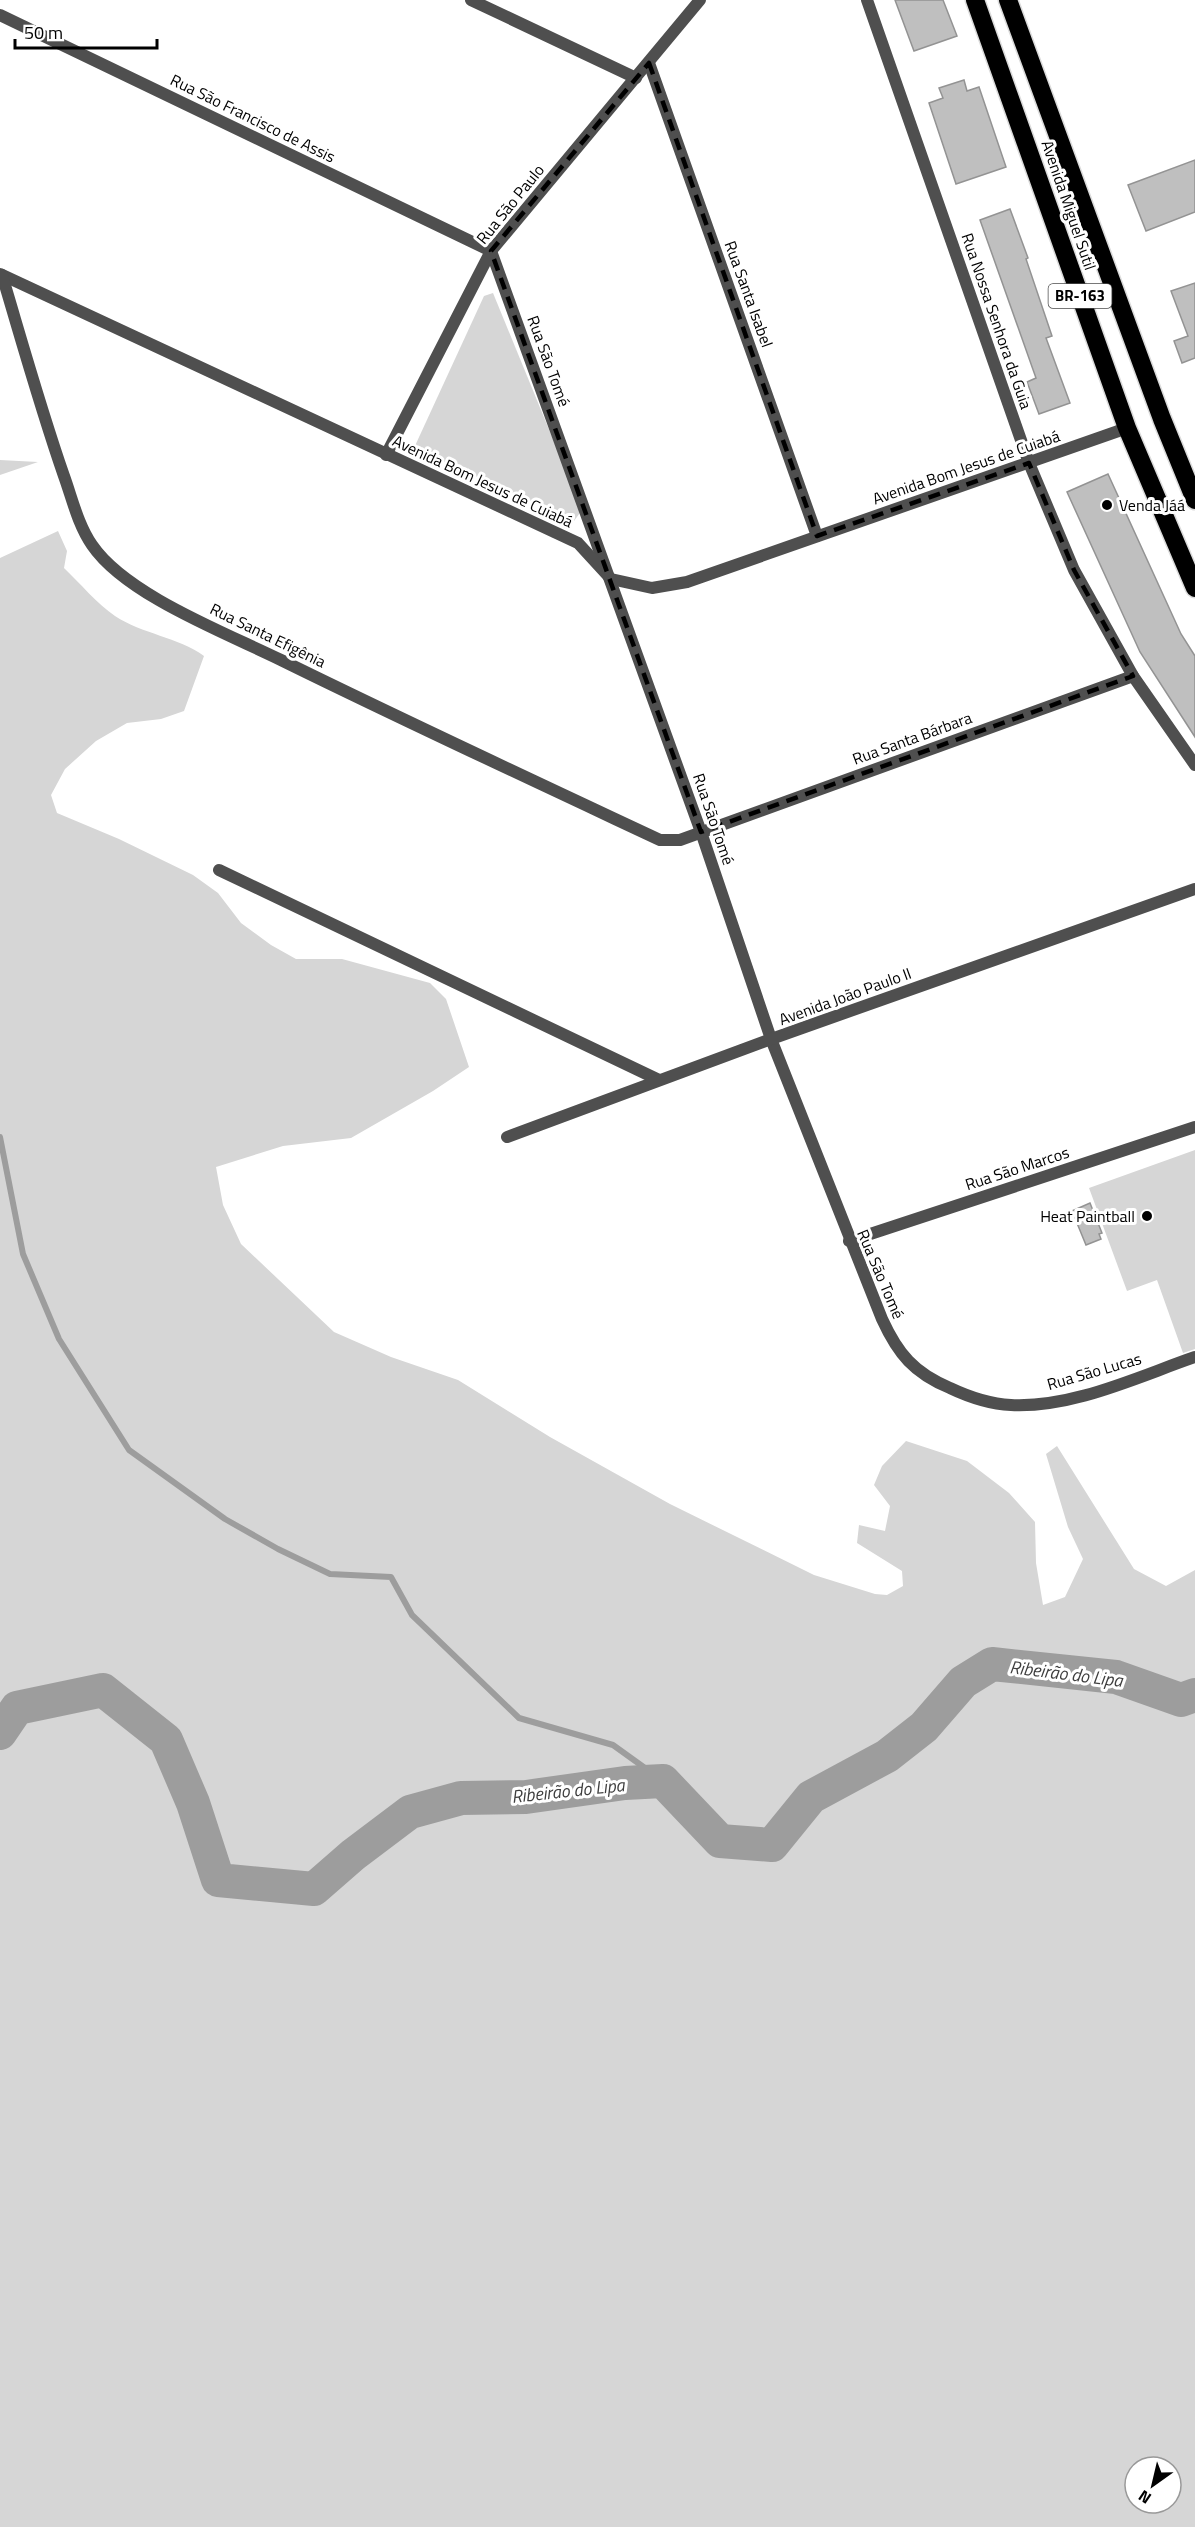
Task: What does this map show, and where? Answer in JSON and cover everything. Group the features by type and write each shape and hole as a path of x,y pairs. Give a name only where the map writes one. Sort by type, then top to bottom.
{"highway":[{"name":"Avenida Miguel Sutil","path":"975,0 1127,428 1195,588"},
{"name":"Avenida Miguel Sutil","path":"1008,0 1162,419 1195,500"}],"street":[{"path":"471,0 636,78"},
{"name":"Rua São Paulo","path":"386,455 491,251 700,0"},
{"name":"Rua Nossa Senhora da Guia","path":"867,0 1029,463 1074,570 1133,676 1195,765"},
{"name":"Rua São Francisco de Assis","path":"0,15 491,251"},
{"name":"Rua Santa Isabel","path":"649,63 818,536"},
{"name":"Rua São Tomé","path":"491,251 701,832 771,1039 849,1241 892,1342 910,1365 933,1381"},
{"name":"Avenida Bom Jesus de Cuiabá","path":"1,275 578,543 611,579 651,588 687,582 1127,428"},
{"name":"Rua Santa Efigênia","path":"1,275 78,515 91,544 109,566 128,581 174,608 343,691 660,840 680,840 701,832"},
{"name":"Rua Santa Bárbara","path":"701,832 1133,676"},
{"path":"219,870 659,1080"},
{"name":"Avenida João Paulo II","path":"507,1137 771,1039 1195,889"},
{"name":"Rua São Marcos","path":"849,1241 1195,1127"},
{"name":"Rua São Lucas","path":"933,1381 972,1398 1011,1405 1054,1402 1104,1389 1195,1357"}],"highlighted area":[{"path":"649,63 817,536 1029,463 1074,570 1133,676 701,832 491,251"}],"shaded area":[{"path":"493,293 582,510 574,521 414,448 484,296"},
{"path":"0,460 38,462 0,475"},
{"path":"58,531 67,551 64,568 102,606 126,622 183,644 204,656 184,711 161,719 127,723 96,741 65,769 51,795 57,813 119,839 193,875 218,893 241,923 271,945 296,959 342,959 430,983 446,999 469,1067 433,1091 351,1138 283,1146 216,1167 223,1205 241,1244 334,1332 391,1357 458,1380 550,1437 670,1504 814,1575 875,1594 887,1595 903,1586 902,1571 857,1543 859,1525 885,1531 890,1506 874,1485 882,1466 906,1441 967,1461 1009,1493 1035,1522 1036,1563 1043,1605 1065,1597 1083,1559 1068,1527 1046,1454 1057,1446 1134,1569 1166,1586 1195,1570 1195,2527 0,2527 0,558"},
{"name":"Heat Paintball","path":"1195,1150 1195,1349 1183,1353 1157,1280 1127,1291 1089,1188"}],"building":[{"path":"895,0 943,0 957,36 914,51"},
{"path":"964,80 967,91 979,87 1006,167 956,184 929,103 943,98 939,88"},
{"path":"1195,160 1195,212 1146,231 1128,185"},
{"path":"1010,209 1052,336 1046,338 1070,403 1039,414 1027,382 1036,378 980,220"},
{"path":"1195,283 1195,358 1182,363 1174,341 1188,336 1171,291"},
{"path":"1108,474 1181,634 1195,656 1195,737 1140,652 1067,492"},
{"path":"1090,1203 1102,1233 1099,1234 1101,1239 1086,1245 1072,1211"}],"waterway":[{"path":"0,1137 23,1254 59,1339 129,1450 225,1519 278,1549 330,1574 391,1577 412,1615 519,1718 613,1745 663,1781"},
{"name":"Ribeirão do Lipa","path":"0,1733 17,1708 103,1690 166,1740 193,1803 218,1880 314,1889 353,1855 410,1812 461,1798 526,1797 625,1783 663,1781 720,1841 772,1845 811,1797 887,1756 924,1727 963,1682 992,1664 1116,1677 1181,1700 1195,1695"}],"place":[{"name":"Venda Jáá","path":"1107,505"},
{"name":"Heat Paintball","path":"1147,1216"}]}
